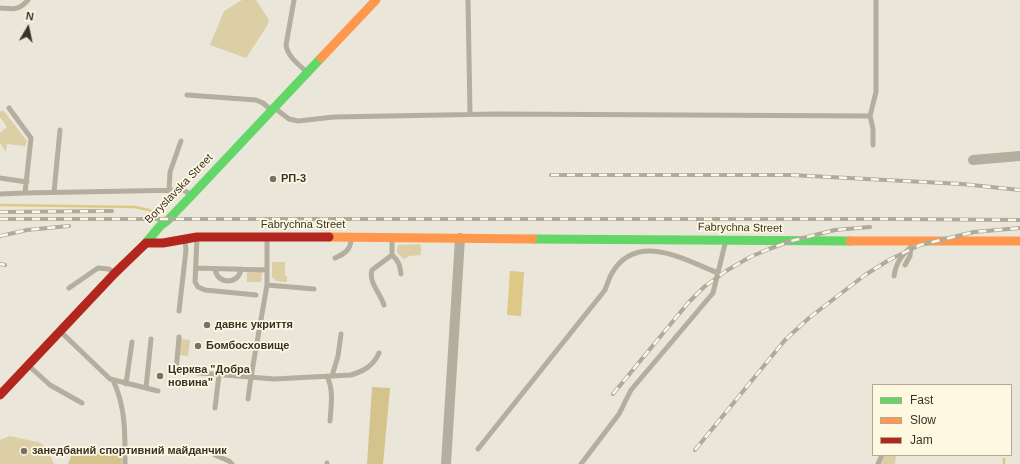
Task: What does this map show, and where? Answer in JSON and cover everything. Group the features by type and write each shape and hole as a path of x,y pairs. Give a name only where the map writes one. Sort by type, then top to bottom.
{"street":[{"name":"Boryslavska Street","path":"0,395 376,0"},
{"path":"973,160 1020,156"},
{"name":"Fabrychna Street","path":"146,242 163,243 197,237 727,240 911,244 1020,241"},
{"path":"446,464 460,238"}],"lane":[{"path":"0,8 15,9 23,6 28,0"},
{"path":"294,0 286,45 287,51 291,57 307,72"},
{"path":"468,0 470,114"},
{"path":"873,145 873,129 870,116 876,92 876,0"},
{"path":"187,95 256,100 289,119 298,121 334,117 470,114 870,116"},
{"path":"9,108 31,138 25,193"},
{"path":"54,192 60,130"},
{"path":"170,191 170,172 181,141"},
{"path":"0,178 26,182"},
{"path":"0,194 183,190 192,195"},
{"path":"197,237 195,282 198,287 205,290 256,294"},
{"path":"248,399 267,285 267,237"},
{"path":"335,258 348,250 351,243 351,237"},
{"path":"392,237 392,255 398,261 401,274"},
{"path":"179,310 186,250 185,239"},
{"path":"581,464 619,414 631,390 713,293 727,240"},
{"path":"905,265 910,256 911,244"},
{"path":"894,276 900,258 911,244"},
{"path":"478,449 605,290 612,273 629,255 650,250 672,254 718,273"},
{"path":"384,305 370,274 372,270 392,255"},
{"path":"69,288 98,268 109,269 115,273"},
{"path":"196,268 267,270"},
{"path":"215,269 220,278 228,281 236,279 242,269"},
{"path":"267,285 314,290"},
{"path":"60,331 113,380 118,391 124,418 125,464"},
{"path":"330,421 331,389 329,376 338,356 340,334"},
{"path":"179,336 176,371 219,375 274,379 351,375 372,365 379,353"},
{"path":"146,388 152,338"},
{"path":"126,384 132,342"},
{"path":"28,365 50,385 82,403"},
{"path":"215,408 219,375"},
{"path":"113,380 158,391"},
{"path":"215,454 232,464"}],"shaded area":[{"path":"242,0 256,0 269,20 267,26 246,58 210,45 224,11"},
{"path":"3,110 27,141 25,146 7,144 6,152 0,143 0,133 7,127 0,117 0,112"},
{"path":"420,244 421,255 409,256 404,259 397,253 398,245"},
{"path":"272,262 285,262 285,276 287,276 287,282 276,281 272,277"},
{"path":"510,271 524,272 521,316 507,315"},
{"path":"247,272 262,272 261,282 247,282"},
{"path":"181,339 190,340 188,356 179,355"},
{"path":"372,387 390,388 383,464 367,464"},
{"name":"занедбаний спортивний майданчик","path":"10,436 41,443 48,450 54,464 0,464 0,440"},
{"path":"73,451 82,453 122,451 122,464 68,464"},
{"path":"885,456 896,456 895,464 881,464"}],"waterway":[{"path":"0,205 134,207 149,210 158,215"},
{"path":"1004,459 1004,464"}],"railway":[{"path":"551,175 791,175 962,184 1020,190"},
{"path":"0,212 112,211"},
{"path":"0,219 1020,220"},
{"path":"0,236 27,230 69,226"},
{"path":"613,394 688,303 704,287 726,271 750,257 791,241 835,230 870,227"},
{"path":"695,450 785,340 809,318 865,275 889,260 920,245 974,232 1020,228"},
{"path":"0,264 5,265"}],"traffic: fast":[{"path":"144,245 161,225 168,220 192,195 321,58"},
{"path":"533,239 850,241"}],"traffic: slow":[{"path":"321,58 376,0"},
{"path":"329,237 533,239"},
{"path":"850,241 1020,241"}],"traffic: jam":[{"path":"146,243 163,243 197,237 329,237"},
{"path":"0,395 115,273 144,245"}],"place":[{"name":"РП-3","path":"273,179"},
{"name":"давнє укриття","path":"207,325"},
{"name":"Бомбосховище","path":"198,346"},
{"name":"Церква \"Добра новина\"","path":"160,376"},
{"name":"занедбаний спортивний майданчик","path":"24,451"}]}
